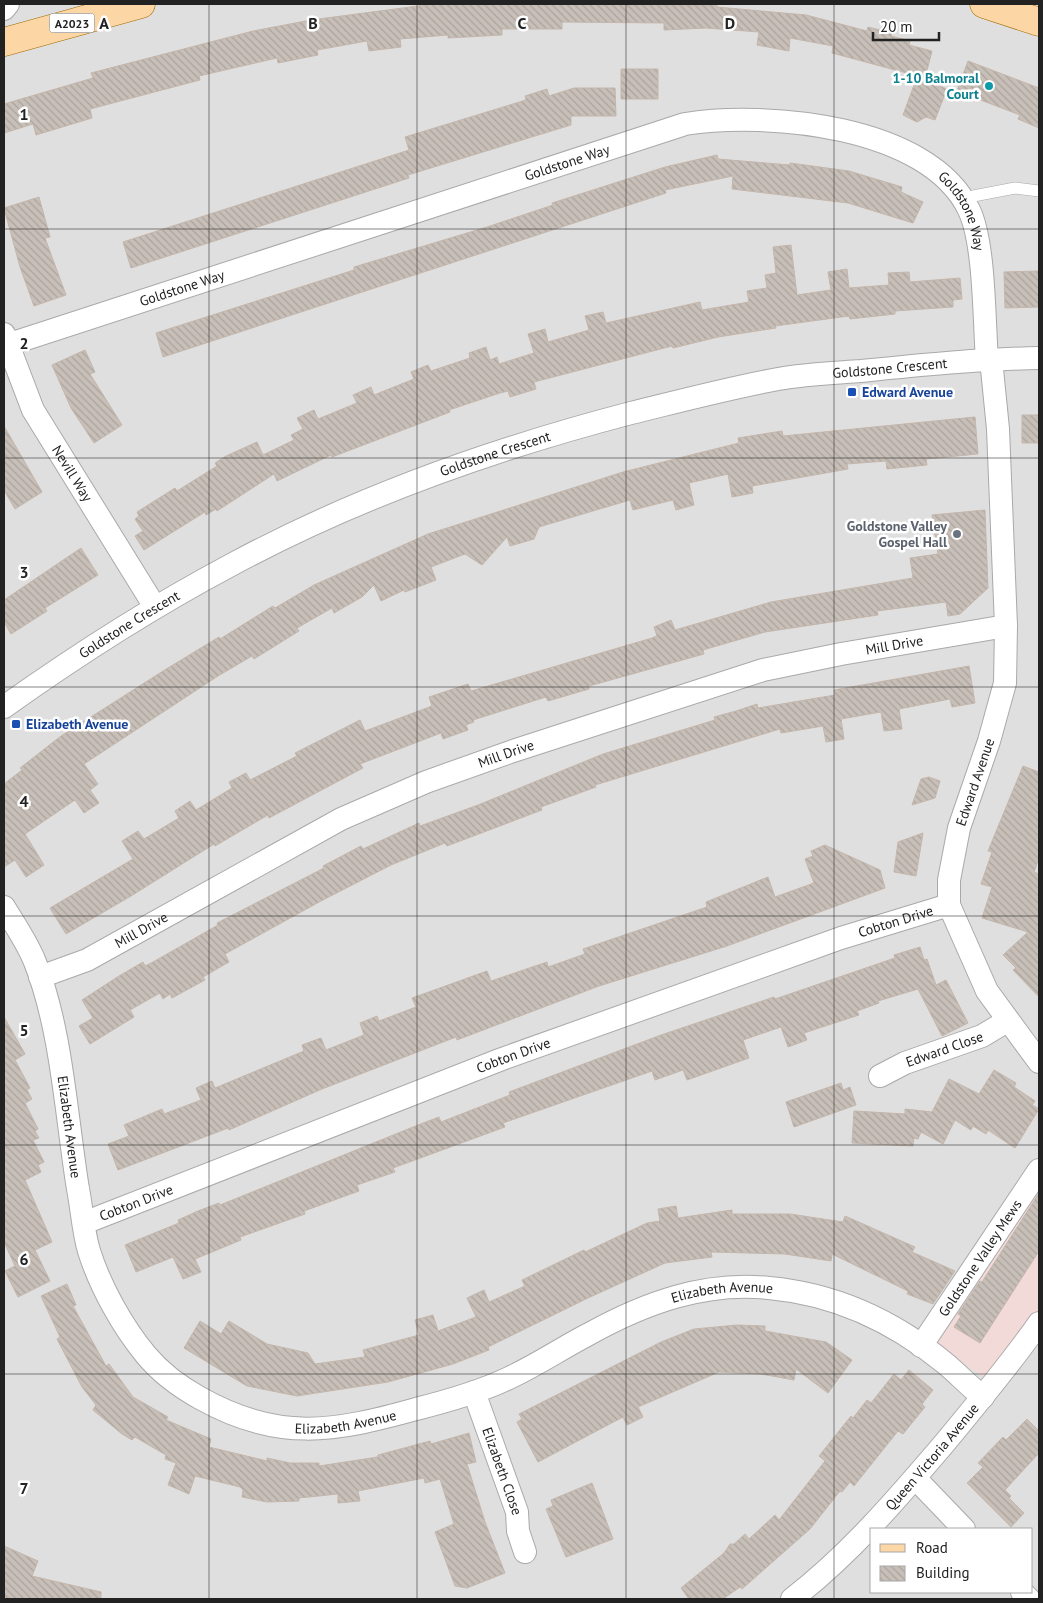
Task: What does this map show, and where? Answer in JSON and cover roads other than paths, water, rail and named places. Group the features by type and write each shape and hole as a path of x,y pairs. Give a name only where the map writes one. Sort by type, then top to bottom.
{"main road":[{"name":"A2023","path":"4,42 141,4"},
{"path":"984,4 1039,22"}],"street":[{"path":"4,9 8,4"},
{"name":"Goldstone Way","path":"5,340 667,129 717,120 763,121 852,132 910,154 936,169 963,198 975,227 979,254 987,360"},
{"name":"Nevill Way","path":"5,340 24,391 42,427 155,607"},
{"name":"Goldstone Crescent","path":"4,706 74,658 155,607 232,564 375,497 438,472 549,434 720,391 781,378 987,360 1039,358"},
{"name":"Edward Avenue","path":"987,360 992,369 998,429 1006,626 1003,690 990,741 959,828 950,872 949,906 983,982 1007,1021 1039,1062"},
{"name":"Mill Drive","path":"40,977 87,960 341,819 426,782 513,751 763,670 841,654 1006,626"},
{"name":"Cobton Drive","path":"84,1223 502,1059 841,938 949,906"},
{"name":"Elizabeth Avenue","path":"4,907 24,939 40,977 55,1036 90,1253 101,1281 147,1356 162,1373 189,1392 234,1415 271,1427 325,1428 359,1424 400,1414 474,1392 508,1379 592,1332 665,1299 717,1288 768,1288 818,1296 863,1311 896,1329 921,1346 946,1364 983,1396"},
{"name":"Edward Close","path":"880,1076 905,1063 982,1036 1007,1021"},
{"name":"Goldstone Valley Mews","path":"921,1346 1039,1170"},
{"name":"Queen Victoria Avenue","path":"792,1599 853,1546 914,1478 983,1396 1039,1323"},
{"name":"Elizabeth Close","path":"474,1392 517,1512 518,1531 525,1552"},
{"path":"914,1478 963,1528"}],"lane":[{"path":"963,198 1015,188 1039,191"}],"place":[{"name":"1-10 Balmoral Court","path":"989,86"},
{"name":"Edward Avenue","path":"852,392"},
{"name":"Goldstone Valley Gospel Hall","path":"957,534"},
{"name":"Elizabeth Avenue","path":"16,724"}]}
